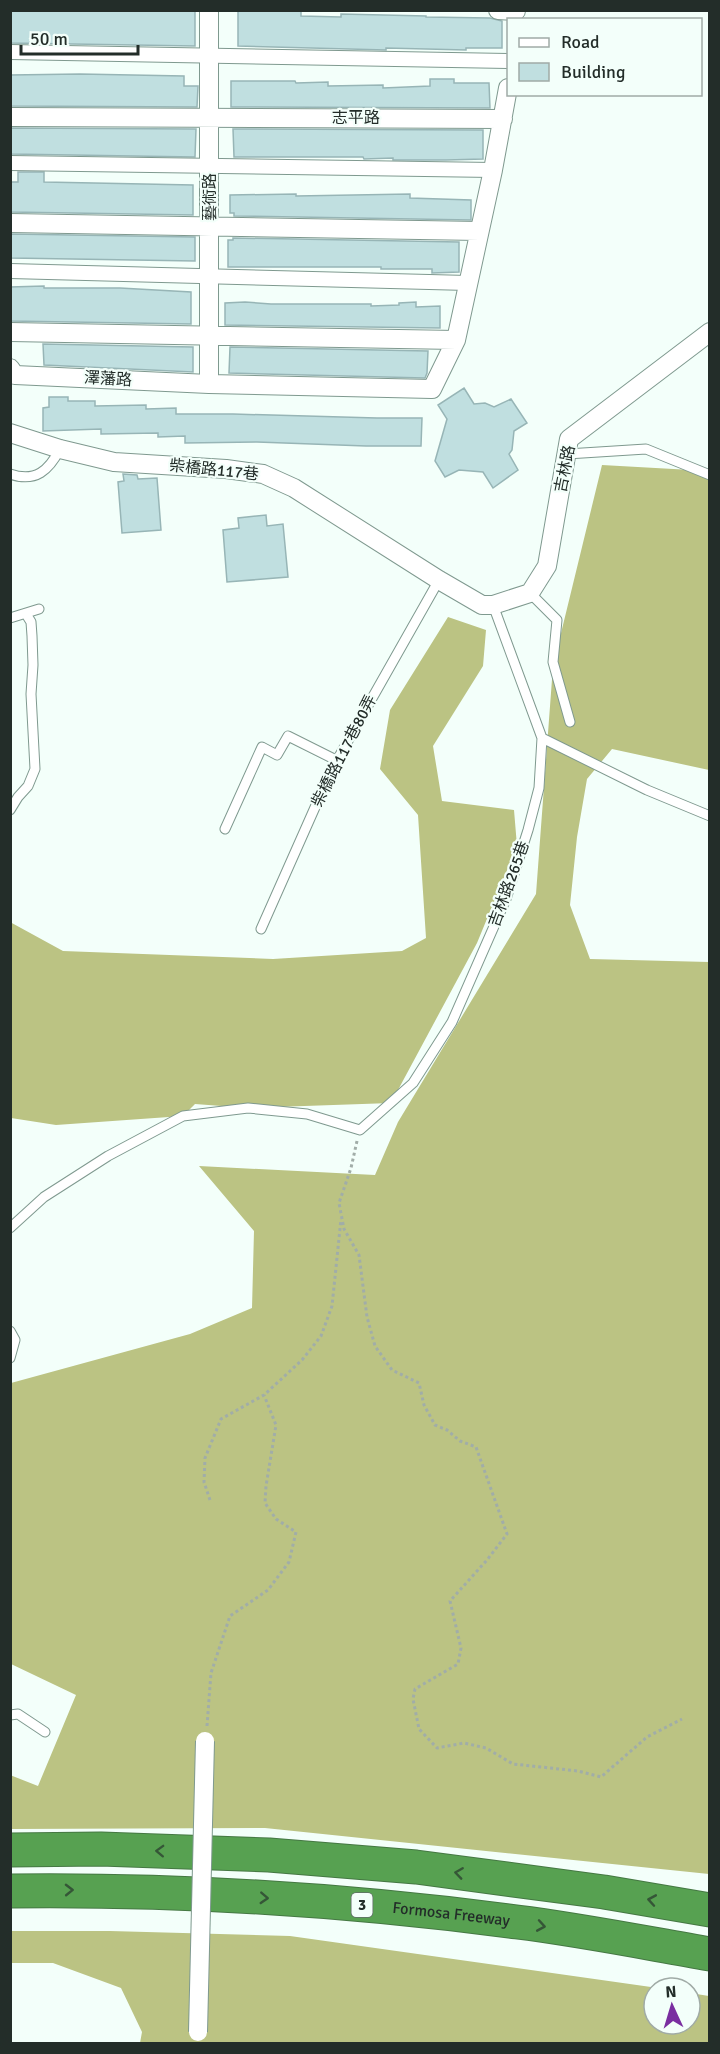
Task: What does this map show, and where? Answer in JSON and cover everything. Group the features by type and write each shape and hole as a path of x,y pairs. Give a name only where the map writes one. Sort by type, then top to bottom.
{"highway":[{"path":"10,1850 101,1849 269,1855 416,1867 604,1892 710,1910"},
{"name":"Formosa Freeway","path":"10,1891 97,1890 313,1900 518,1922 710,1954"}],"street":[{"name":"藝術路","path":"209,10 209,384"},
{"path":"498,10 516,11"},
{"path":"10,52 507,61"},
{"path":"209,384 432,389 456,340 507,94"},
{"path":"10,117 209,118"},
{"name":"志平路","path":"209,118 503,119"},
{"path":"10,163 493,170"},
{"path":"10,223 479,231"},
{"path":"10,271 468,283"},
{"path":"10,332 456,340"},
{"name":"吉林路","path":"530,593 547,566 569,439 710,332"},
{"name":"澤藩路","path":"10,368 15,375 209,384"},
{"name":"柴橋路117巷","path":"10,433 60,450 114,462 226,469 263,474 294,488 482,605 493,605"},
{"path":"493,605 530,593"},
{"path":"198,2032 205,1741"}],"lane":[{"path":"567,454 645,449 710,475"},
{"path":"10,474 33,476 46,471 60,450"},
{"name":"柴橋路117巷80弄","path":"261,929 336,760 439,580"},
{"path":"530,593 557,620 553,662 570,722"},
{"name":"吉林路265巷","path":"360,1130 413,1083 452,1022 506,899 539,788 542,738 493,605"},
{"path":"10,618 39,609"},
{"path":"10,810 28,786 35,769 31,694 32,636 31,622 26,614"},
{"path":"225,830 262,747 276,756 288,736 336,760"},
{"path":"542,738 647,790 710,816"},
{"path":"10,1228 44,1197 108,1156 183,1116 248,1108 307,1114 360,1130"},
{"path":"10,1331 15,1340 10,1358"},
{"path":"10,1715 18,1714 45,1732"}],"path":[{"path":"360,1130 351,1168 339,1203 344,1228 359,1255 367,1317 375,1346 392,1370 420,1383 424,1405 435,1425 447,1430 460,1441 476,1446 507,1534 450,1601 461,1648 458,1664 415,1689 413,1699 419,1729 437,1748 464,1743 486,1748 513,1764 578,1771 601,1777 647,1737 681,1719"},
{"path":"210,1500 204,1482 205,1458 221,1419 264,1395 302,1360 321,1336 332,1306 341,1214"},
{"path":"205,1741 212,1673 230,1616 268,1590 289,1562 296,1532 276,1519 265,1503 276,1425 264,1395"}],"green space":[{"path":"602,465 709,471 709,770 612,749 587,779 577,837 570,905 590,959 709,962 709,1874 265,1828 11,1829 10,1775 38,1786 76,1695 11,1664 11,1383 190,1334 252,1308 254,1231 199,1166 375,1175 398,1122 536,894 553,666"},
{"path":"448,617 486,630 483,666 433,746 442,801 514,810 517,846 477,943 391,1103 248,1108 195,1104 183,1116 56,1125 11,1118 10,922 63,951 273,959 402,951 426,938 418,815 380,769 390,710"},
{"path":"10,1931 290,1936 642,1986 642,2036 702,2036 702,1995 709,1996 709,2043 140,2043 142,2032 121,1988 53,1963 11,1963"}],"building":[{"path":"10,10 195,11 195,46 10,43"},
{"path":"238,10 301,10 301,16 341,17 341,14 490,18 502,21 502,48 466,48 466,50 386,48 386,50 238,46"},
{"path":"10,75 184,76 184,86 198,86 197,107 10,106"},
{"path":"430,79 454,79 454,83 489,83 490,108 231,107 231,81 328,82 328,86 383,85 383,88 430,86"},
{"path":"10,128 196,129 195,157 10,154"},
{"path":"233,129 483,130 483,159 234,157"},
{"path":"18,172 44,172 44,182 193,185 193,215 10,212 10,182 18,182"},
{"path":"296,194 296,196 410,194 410,198 471,200 471,220 234,216 234,213 230,213 230,195"},
{"path":"10,234 195,237 195,261 10,258"},
{"path":"233,238 459,242 459,272 432,273 432,269 381,269 381,267 228,267 228,240 233,240"},
{"path":"44,286 44,288 120,288 191,292 191,324 10,321 10,287"},
{"path":"416,302 416,307 440,306 440,328 225,325 225,303 371,304 371,306"},
{"path":"43,344 193,347 193,372 44,365"},
{"path":"230,347 428,351 427,373 425,378 229,373"},
{"path":"464,388 474,404 485,403 494,407 511,399 527,423 514,431 512,450 509,454 518,470 493,488 483,472 459,470 445,477 435,461 447,419 438,405"},
{"path":"49,397 68,397 68,401 95,401 95,406 146,405 146,409 176,408 176,414 422,418 421,446 257,442 185,443 185,436 158,437 158,433 101,434 101,429 43,431 43,408 49,407"},
{"path":"123,474 137,475 138,479 157,478 161,530 122,533 118,482 124,481"},
{"path":"266,515 267,526 283,524 288,577 227,582 223,530 239,528 238,518"}]}
